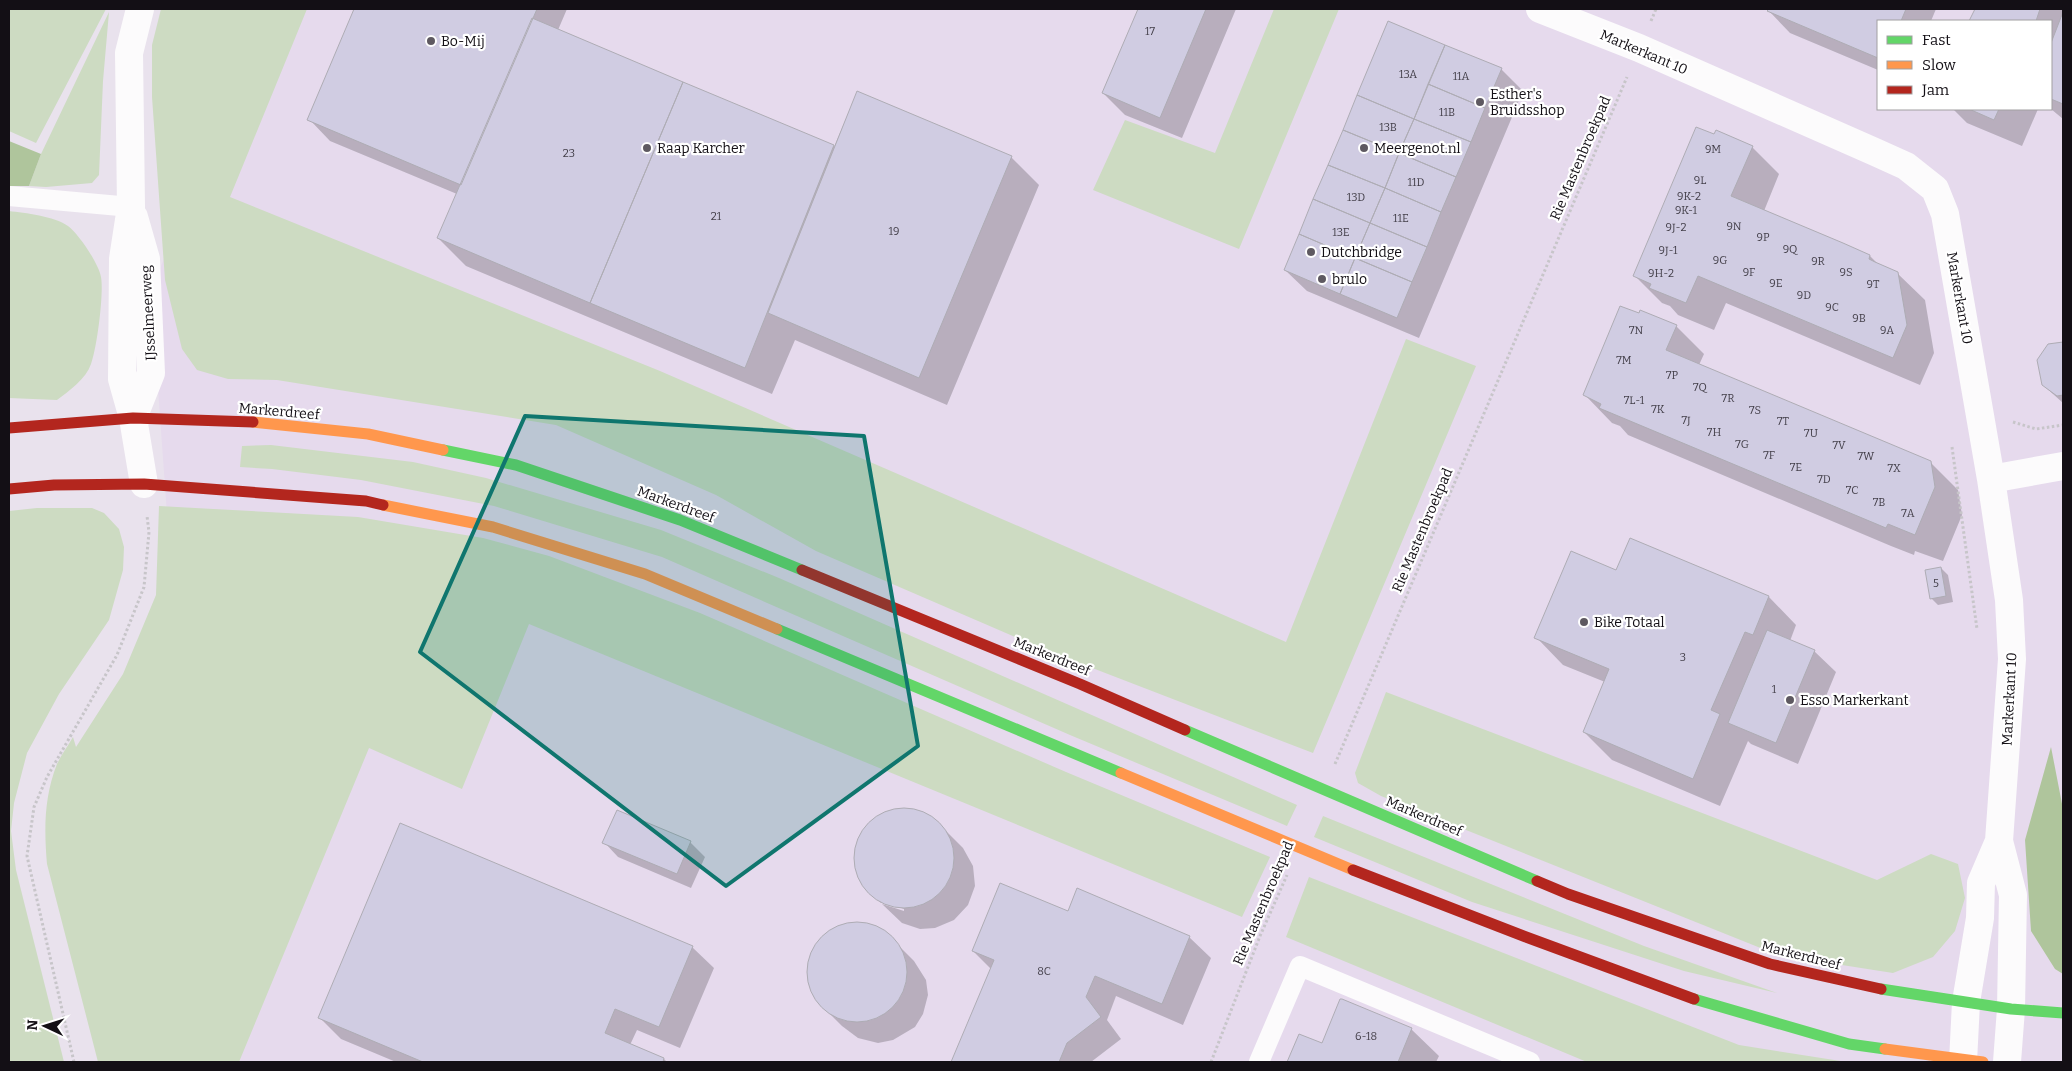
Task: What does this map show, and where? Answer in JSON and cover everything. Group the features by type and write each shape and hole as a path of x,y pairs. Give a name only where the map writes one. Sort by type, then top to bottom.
{"main road":[{"name":"Markerdreef","path":"9,428 134,418 261,422 368,434 516,465 680,520 1080,684 1281,773 1366,807 1568,894 1770,964 1885,990 2011,1009 2063,1013"},
{"path":"9,490 54,486 144,484 366,501 502,530 644,574 1345,867 1526,937 1706,1003 1849,1044 1970,1062"}],"street":[{"name":"IJsselmeerweg","path":"140,9 129,53 131,207 146,259 151,374 134,418 144,484"},
{"name":"Markerkant 10","path":"1540,9 1639,48 1906,166 1935,189 1945,214 1991,479 2009,600 2012,659 1999,841 2013,895 2011,1009 2007,1062"},
{"path":"1991,479 2063,466"},
{"name":"Markerkant 10","path":"1970,1062 1966,1002 1980,918 1981,883 1999,841"}],"lane":[{"path":"9,196 131,207"},
{"path":"1259,1062 1300,966 1530,1062"}],"path":[{"name":"Rie Mastenbroekpad","path":"1331,772 1656,9"},
{"path":"1950,439 1978,635"},
{"path":"74,1062 27,856 34,807 40,792 47,776 118,655 144,587 148,532 144,484"},
{"name":"Rie Mastenbroekpad","path":"1211,1062 1260,936 1288,872"}],"highlighted area":[{"path":"525,416 864,436 918,746 726,886 420,652"}],"shaded area":[{"path":"269,9 2063,9 2063,1062 206,1062 151,290"}],"green space":[{"path":"9,9 106,9 36,143 9,131"},
{"path":"161,9 307,9 230,197 660,371 1286,642 1406,339 1476,366 1313,753 1043,649 816,551 716,495 556,425 277,380 228,379 197,370 182,349 165,280 152,97 152,45"},
{"path":"1274,9 1339,9 1239,249 1093,190 1125,120 1215,153"},
{"path":"109,12 103,81 99,175 92,183 46,187 29,186 41,154"},
{"path":"9,141 41,154 29,186 9,186"},
{"path":"9,211 47,217 68,226 88,249 101,277 102,295 96,346 91,364 81,380 57,400 9,398"},
{"path":"271,445 413,462 486,478 661,530 779,578 1297,805 1287,826 1070,735 662,557 494,506 361,480 240,467 242,446"},
{"path":"159,506 358,517 483,538 549,556 700,613 1066,772 1270,857 1242,917 529,624 462,789 369,748 239,1062 98,1062 47,864 45,826 47,801 59,761 73,737 76,747 123,674 156,595"},
{"path":"37,508 92,508 104,513 119,529 124,547 123,570 109,620 59,694 27,753 14,803 11,831 16,870 64,1062 9,1062 9,511"},
{"path":"1386,692 1877,880 1931,854 1958,864 1965,898 1955,931 1933,957 1893,973 1778,955 1381,796 1358,783 1355,773"},
{"path":"2051,747 2063,809 2063,974 2055,969 2031,931 2025,840"},
{"path":"1323,816 1644,946 1777,993 1684,971 1472,902 1314,837"},
{"path":"1309,877 1739,1045 1847,1062 1587,1062 1286,937"}],"building":[{"path":"354,9 537,9 461,185 307,120"},
{"path":"1138,9 1206,9 1160,118 1102,93"},
{"path":"1769,9 1906,9 1901,20 1877,20 1877,58 1767,11"},
{"path":"1975,9 2040,9 2036,20 1970,20"},
{"path":"2063,12 2063,104 2052,99 2052,40"},
{"path":"532,18 683,82 590,303 437,238"},
{"path":"1388,21 1445,45 1414,119 1357,95"},
{"path":"1445,45 1502,68 1485,108 1428,84"},
{"path":"683,82 834,145 745,368 590,303"},
{"path":"1428,84 1485,108 1471,142 1414,119"},
{"path":"857,91 1012,156 919,378 768,313"},
{"path":"1357,95 1414,119 1399,153 1343,130"},
{"path":"1971,110 1999,110 1994,120"},
{"path":"1414,119 1471,142 1456,177 1399,153"},
{"path":"1696,127 1714,134 1716,130 1753,146 1731,196 1870,255 1869,259 1898,272 1907,325 1893,358 1698,276 1686,303 1649,288 1651,284 1633,276"},
{"path":"1343,130 1399,153 1385,188 1328,165"},
{"path":"1399,153 1456,177 1441,212 1385,188"},
{"path":"1328,165 1385,188 1370,223 1313,199"},
{"path":"1385,188 1441,212 1427,247 1370,223"},
{"path":"1313,199 1370,223 1355,258 1299,234"},
{"path":"1370,223 1427,247 1412,282 1355,258"},
{"path":"1299,234 1355,258 1340,294 1284,270"},
{"path":"1355,258 1412,282 1397,318 1340,294"},
{"path":"1620,306 1639,313 1640,310 1677,325 1666,350 1931,461 1935,487 1915,535 1888,524 1886,528 1599,408 1601,404 1583,395"},
{"path":"2063,342 2063,395 2057,396 2042,385 2037,360 2048,344"},
{"path":"1630,538 1769,596 1753,635 1745,632 1711,710 1720,714 1693,779 1583,732 1609,669 1534,638 1571,551 1616,570"},
{"path":"1941,567 1946,596 1930,599 1925,570"},
{"path":"1767,630 1815,650 1776,743 1728,723"},
{"path":"904,808 914,809 932,816 946,830 953,848 953,868 946,886 932,900 914,907 904,908 894,907 876,900 862,886 855,868 854,858 855,848 862,830 876,816 894,809"},
{"path":"617,810 691,841 677,874 602,843"},
{"path":"400,823 693,946 659,1027 615,1009 605,1033 664,1058 663,1062 423,1062 318,1018"},
{"path":"1000,883 1068,911 1077,888 1190,936 1162,1004 1095,976 1086,997 1101,1017 1067,1043 1059,1062 951,1062 994,960 972,951"},
{"path":"857,922 876,926 892,937 903,953 907,972 903,991 892,1007 876,1018 857,1022 838,1018 822,1007 811,991 807,972 811,953 822,937 838,926"},
{"path":"1340,999 1412,1028 1398,1062 1287,1062 1299,1034 1322,1043"}],"traffic: fast":[{"path":"443,450 516,465 680,520 802,570"},
{"path":"777,629 1121,773"},
{"path":"1185,730 1537,881"},
{"path":"1881,989 2011,1009 2063,1013"},
{"path":"1694,999 1849,1044 1885,1049"}],"traffic: slow":[{"path":"253,422 368,434 443,450"},
{"path":"383,505 493,527 645,574 777,629"},
{"path":"1121,773 1353,870"},
{"path":"1885,1049 1983,1062"}],"traffic: jam":[{"path":"9,428 133,418 253,422"},
{"path":"9,489 54,485 144,484 366,501 383,505"},
{"path":"802,570 1080,684 1185,730"},
{"path":"1353,870 1694,999"},
{"path":"1537,881 1568,894 1770,964 1881,989"}],"place":[{"name":"Bo-Mij","path":"431,41"},
{"name":"Esther's Bruidsshop","path":"1480,102"},
{"name":"Raap Karcher","path":"647,148"},
{"name":"Meergenot.nl","path":"1364,148"},
{"name":"Dutchbridge","path":"1311,252"},
{"name":"brulo","path":"1322,279"},
{"name":"Bike Totaal","path":"1584,622"},
{"name":"Esso Markerkant","path":"1790,700"}]}
